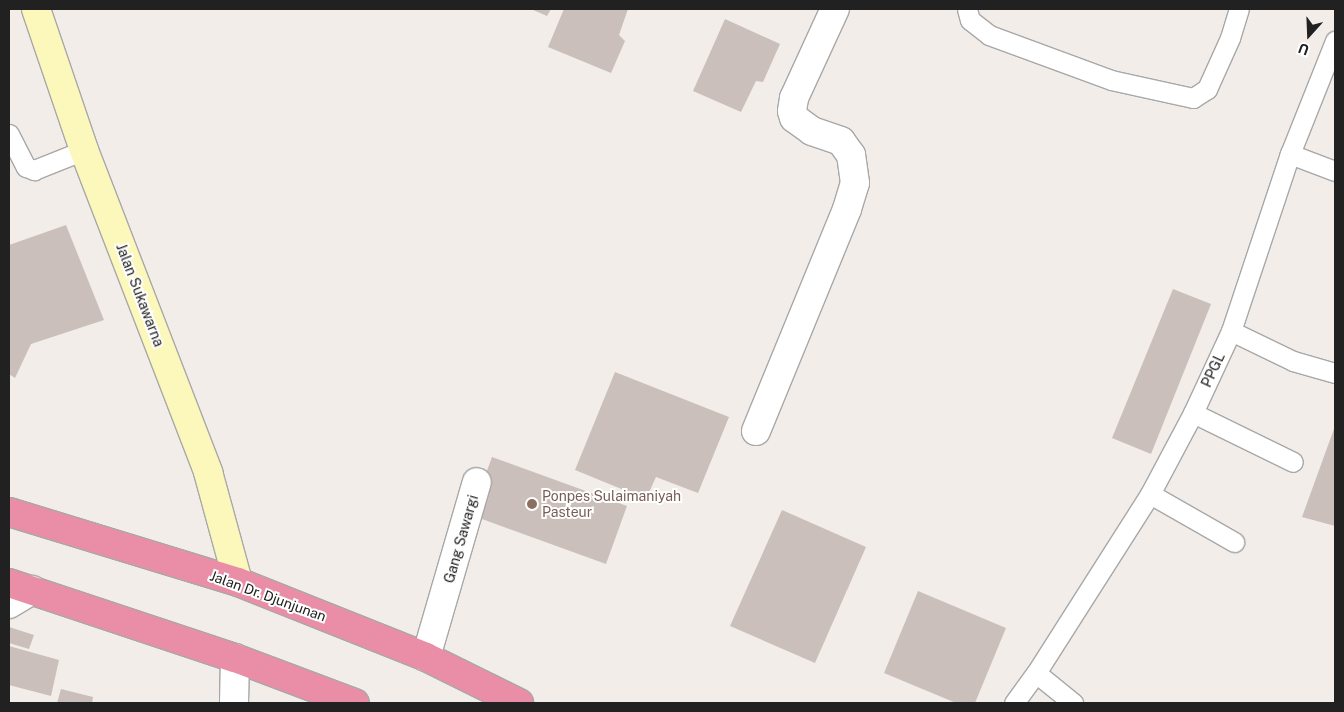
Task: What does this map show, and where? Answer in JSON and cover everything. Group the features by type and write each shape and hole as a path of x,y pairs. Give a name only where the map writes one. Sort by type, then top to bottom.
{"highway":[{"name":"Jalan Dr. Djunjunan","path":"9,512 238,582 426,657 519,703"},
{"path":"20,587 235,658 355,703"}],"street":[{"name":"Jalan Sukawarna","path":"36,9 84,150 208,472 238,582"},
{"path":"756,431 847,209 855,183 851,155 841,141 812,131 794,118 792,111 794,98 835,9"},
{"name":"Gang Sawargi","path":"426,657 477,482"},
{"path":"9,604 20,587"},
{"path":"234,703 235,658"}],"lane":[{"path":"966,9 970,20 989,35 1111,80 1193,98 1207,89 1230,38 1239,9"},
{"name":"PPGL","path":"1014,703 1036,673 1150,494 1193,413 1231,331 1290,154 1335,41"},
{"path":"9,134 26,167 34,170 84,150"},
{"path":"1290,154 1335,171"},
{"path":"1231,331 1293,361 1335,373"},
{"path":"1193,413 1294,462"},
{"path":"1150,494 1234,542"},
{"path":"1036,673 1073,703"}],"building":[{"path":"531,9 551,9 547,16"},
{"path":"564,9 628,9 619,35 625,41 611,73 548,47"},
{"path":"725,19 780,44 763,82 756,81 741,112 693,91"},
{"path":"66,225 104,320 31,344 15,378 9,374 9,245"},
{"path":"1173,289 1211,304 1151,454 1112,438"},
{"path":"615,372 729,417 698,493 656,477 646,499 575,470"},
{"path":"1335,426 1335,526 1302,517"},
{"path":"492,457 627,506 606,564 471,515"},
{"path":"782,510 866,547 815,663 730,626"},
{"path":"918,591 1006,628 975,703 956,703 884,673"},
{"path":"9,627 34,635 29,649 9,643"},
{"path":"9,646 59,660 51,696 9,685"},
{"path":"61,689 93,697 92,703 57,703"}],"place":[{"name":"Ponpes Sulaimaniyah Pasteur","path":"532,504"}]}
